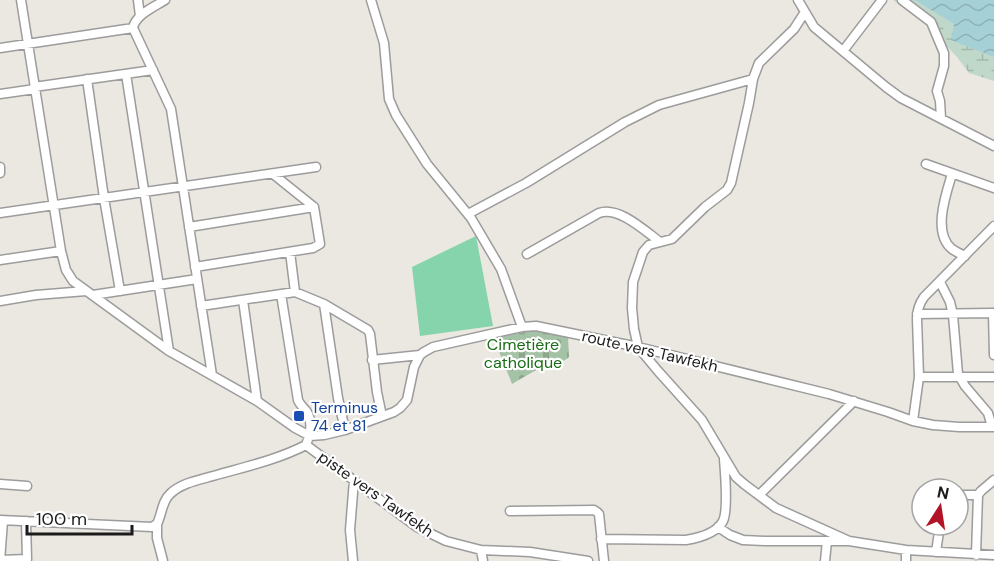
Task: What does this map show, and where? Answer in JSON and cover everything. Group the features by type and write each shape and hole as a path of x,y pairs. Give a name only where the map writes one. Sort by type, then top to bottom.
{"street":[{"path":"21,0 61,250 66,270 73,281 169,351 257,400 295,428 310,436 345,430 400,408 407,400 414,367 420,355"},
{"path":"138,0 140,16"},
{"path":"165,0 140,16 134,22 133,28 171,109 212,375"},
{"path":"371,0 384,44 390,99 396,115 427,164 468,214 501,269 522,327"},
{"path":"798,0 814,27 886,87 901,98 994,146"},
{"path":"843,51 882,0"},
{"path":"902,0 931,22 944,53 944,66 937,91 941,118"},
{"path":"805,12 794,29 759,63 753,79 731,183 727,190 705,207 672,239 649,245 643,252 633,282 632,308 638,347 702,420 736,477 776,508 849,541"},
{"path":"0,48 133,28"},
{"path":"0,93 153,70"},
{"path":"126,74 169,351"},
{"path":"87,79 120,291"},
{"path":"468,214 526,183 625,122 659,105 753,79"},
{"path":"926,164 994,188"},
{"path":"0,167 0,173"},
{"path":"0,213 316,167"},
{"path":"195,267 313,248 320,244 314,207 273,174"},
{"path":"952,174 945,197 942,232 947,244 965,256"},
{"path":"189,227 314,207"},
{"path":"527,254 604,211 626,218 660,242"},
{"path":"913,421 919,377 917,314 920,302 994,226"},
{"path":"0,260 61,250"},
{"path":"290,252 295,292"},
{"path":"0,302 36,295 120,291 197,279"},
{"path":"939,282 950,302 953,315 958,374 988,413 993,427"},
{"path":"201,306 295,292 324,304 368,330 382,416"},
{"path":"163,561 157,538 158,524 166,498 172,492 195,481 274,459 306,446 310,436 310,425 308,415 298,400 281,294"},
{"path":"243,300 257,400"},
{"path":"324,304 345,430"},
{"path":"917,314 993,313 994,355"},
{"name":"route vers Tawfekh","path":"372,360 420,355 433,347 522,327 537,326 638,347 854,401 913,421 959,427 993,427"},
{"path":"919,377 994,377"},
{"path":"759,495 854,401"},
{"name":"piste vers Tawfekh","path":"306,446 417,527 446,541 481,550 530,552 588,561"},
{"path":"601,539 697,539 718,527 725,517 724,458"},
{"path":"353,561 350,530 354,480"},
{"path":"976,555 978,495 994,480"},
{"path":"0,484 27,486"},
{"path":"970,495 978,495"},
{"path":"510,511 594,510 599,514 604,561"},
{"path":"26,521 27,559 0,561 2,521 26,521 148,528 158,524"},
{"path":"718,527 743,540 849,541 906,550 994,555"},
{"path":"936,552 938,537"},
{"path":"825,561 827,541"},
{"path":"481,550 483,561"},
{"path":"906,550 906,561"}],"green space":[{"path":"893,0 994,0 994,81 969,73 923,21"},
{"path":"476,236 493,326 420,336 412,267"},
{"name":"Cimetière catholique","path":"541,330 568,336 569,357 542,367 512,384 494,338"}],"water":[{"path":"915,0 994,0 994,57 951,40 954,24"}],"place":[{"name":"Terminus 74 et 81","path":"299,416"}]}
